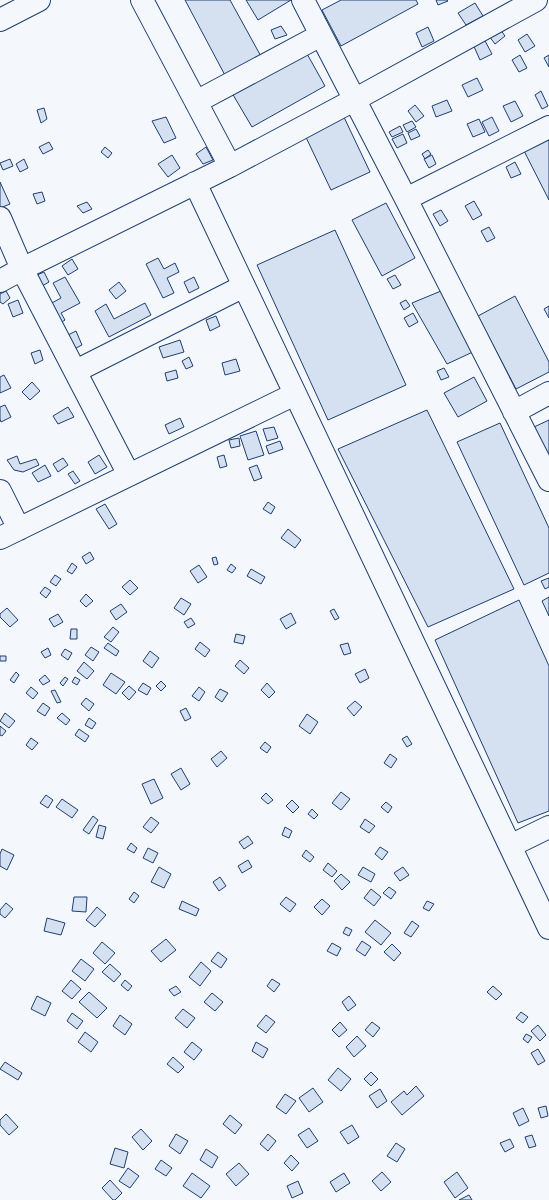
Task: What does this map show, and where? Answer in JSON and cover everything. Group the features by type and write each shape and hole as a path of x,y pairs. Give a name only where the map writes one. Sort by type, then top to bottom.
{"street":[{"path":"0,20 39,0"},
{"path":"142,0 230,166"},
{"path":"302,0 406,199 549,480"},
{"path":"0,281 230,166 536,0"},
{"path":"196,102 320,35"},
{"path":"406,199 549,127"},
{"path":"195,183 549,928"},
{"path":"0,218 22,269 129,475"},
{"path":"76,371 244,286"},
{"path":"514,412 549,393"},
{"path":"0,491 9,533 295,394"},
{"path":"510,846 549,827"}],"building":[{"path":"185,0 230,0 263,60 227,79"},
{"path":"246,0 291,0 258,20"},
{"path":"341,0 416,0 418,4 341,46 322,10"},
{"path":"436,0 447,0 448,1 438,5"},
{"path":"475,3 483,16 466,25 458,13"},
{"path":"281,26 287,35 275,39 271,30"},
{"path":"428,27 434,41 422,47 416,33"},
{"path":"500,29 505,36 495,44 489,36"},
{"path":"527,34 535,46 525,52 518,40"},
{"path":"483,37 492,54 480,60 472,42"},
{"path":"306,52 325,86 252,127 232,93"},
{"path":"520,55 527,68 519,72 512,60"},
{"path":"549,55 549,67 544,58"},
{"path":"477,78 483,90 468,97 462,85"},
{"path":"541,91 548,106 542,109 535,95"},
{"path":"447,100 452,111 436,117 432,106"},
{"path":"515,101 523,116 511,122 503,106"},
{"path":"415,105 424,116 416,122 408,111"},
{"path":"44,108 47,119 41,123 37,110"},
{"path":"342,113 370,172 331,190 303,131"},
{"path":"166,117 176,138 164,143 152,121"},
{"path":"492,117 499,131 489,136 482,122"},
{"path":"479,119 485,132 473,137 467,124"},
{"path":"412,121 416,127 407,132 403,125"},
{"path":"400,126 403,132 392,137 389,132"},
{"path":"416,129 420,136 411,140 408,133"},
{"path":"549,131 549,200 521,145"},
{"path":"403,134 407,143 397,148 392,139"},
{"path":"49,142 53,149 43,154 39,147"},
{"path":"105,147 112,153 108,158 101,152"},
{"path":"206,147 213,160 203,164 196,154"},
{"path":"428,150 431,154 425,159 422,154"},
{"path":"172,155 180,168 168,177 158,164"},
{"path":"432,155 436,164 429,168 424,159"},
{"path":"10,159 13,166 3,170 0,163"},
{"path":"24,159 28,168 20,172 16,164"},
{"path":"515,162 521,174 511,178 506,167"},
{"path":"0,182 10,204 0,208"},
{"path":"42,192 45,201 37,204 33,194"},
{"path":"474,201 482,215 473,220 465,206"},
{"path":"87,202 92,209 83,213 77,206"},
{"path":"386,203 415,258 382,276 352,220"},
{"path":"441,210 448,221 440,226 433,214"},
{"path":"489,227 495,238 487,242 481,231"},
{"path":"335,230 406,385 328,420 257,265"},
{"path":"158,258 164,269 175,263 179,272 167,278 174,293 163,298 146,264"},
{"path":"72,259 78,269 68,275 62,266"},
{"path":"44,272 49,282 42,286 37,275"},
{"path":"395,275 401,285 393,289 387,279"},
{"path":"65,277 80,303 61,313 65,320 60,323 50,304 61,298 53,283"},
{"path":"194,277 199,288 189,293 184,282"},
{"path":"119,282 126,291 116,299 109,290"},
{"path":"6,291 10,298 3,304 0,302 0,294"},
{"path":"441,291 477,350 447,364 412,303"},
{"path":"515,296 549,362 549,372 516,389 478,316"},
{"path":"18,300 23,313 13,317 8,304"},
{"path":"406,300 410,306 404,310 400,303"},
{"path":"145,303 151,315 109,337 95,311 106,304 114,319"},
{"path":"549,306 549,318 544,309"},
{"path":"413,313 418,322 409,327 404,318"},
{"path":"216,316 220,326 210,331 206,320"},
{"path":"76,331 82,345 74,349 68,335"},
{"path":"180,340 184,352 163,358 159,347"},
{"path":"40,350 43,360 35,364 31,353"},
{"path":"189,357 193,366 186,369 182,361"},
{"path":"236,359 240,371 225,375 222,363"},
{"path":"444,368 449,377 441,380 437,371"},
{"path":"176,370 178,378 167,381 165,373"},
{"path":"4,375 11,388 0,393 0,377"},
{"path":"474,377 487,401 458,417 444,393"},
{"path":"32,382 40,391 30,400 22,392"},
{"path":"5,405 11,417 1,422 0,407"},
{"path":"68,407 74,417 58,424 53,416"},
{"path":"427,410 514,589 428,627 338,449"},
{"path":"180,418 184,427 169,434 165,425"},
{"path":"549,420 549,458 534,427"},
{"path":"500,423 549,528 549,573 524,585 457,442"},
{"path":"274,427 278,438 267,441 263,429"},
{"path":"256,431 264,455 248,460 240,436"},
{"path":"239,438 240,446 231,448 229,440"},
{"path":"280,441 283,449 269,454 266,446"},
{"path":"99,455 107,467 95,474 88,462"},
{"path":"224,455 227,466 220,468 217,457"},
{"path":"17,456 20,464 36,459 39,465 23,472 14,470 7,460"},
{"path":"63,458 68,465 58,472 53,464"},
{"path":"45,465 51,476 38,482 32,473"},
{"path":"257,465 262,478 254,481 249,468"},
{"path":"73,471 80,481 75,484 68,474"},
{"path":"268,502 275,507 271,514 263,509"},
{"path":"105,504 117,524 109,529 96,509"},
{"path":"288,529 301,540 295,548 281,538"},
{"path":"90,552 94,559 86,564 82,557"},
{"path":"216,557 218,564 214,565 212,558"},
{"path":"72,563 77,567 72,574 67,571"},
{"path":"231,564 236,568 232,573 227,570"},
{"path":"199,565 207,577 198,583 190,571"},
{"path":"251,569 265,577 261,584 247,576"},
{"path":"55,575 61,579 56,586 50,582"},
{"path":"549,578 549,587 545,589 541,581"},
{"path":"130,580 138,588 130,595 122,587"},
{"path":"45,587 51,591 46,598 40,593"},
{"path":"86,594 93,601 86,607 80,601"},
{"path":"549,597 549,616 542,601"},
{"path":"181,598 191,604 184,615 174,608"},
{"path":"519,600 549,666 549,811 518,823 435,640"},
{"path":"121,604 127,612 116,620 110,611"},
{"path":"7,608 18,620 10,627 0,617 0,614"},
{"path":"334,609 339,618 335,620 330,611"},
{"path":"291,613 296,623 286,629 280,619"},
{"path":"58,614 63,622 54,627 49,619"},
{"path":"191,618 195,624 188,628 184,622"},
{"path":"113,627 119,632 111,642 104,637"},
{"path":"71,629 77,629 77,639 70,639"},
{"path":"236,634 245,636 243,644 234,642"},
{"path":"200,642 210,650 205,657 195,649"},
{"path":"108,643 119,651 116,656 104,648"},
{"path":"348,643 351,653 344,655 340,645"},
{"path":"91,647 99,652 93,661 85,655"},
{"path":"48,648 51,655 45,658 41,652"},
{"path":"65,649 72,653 68,660 61,655"},
{"path":"150,651 159,658 152,668 143,661"},
{"path":"0,656 6,656 6,661 0,661"},
{"path":"240,660 249,668 244,674 235,666"},
{"path":"84,662 94,671 87,679 77,671"},
{"path":"365,669 369,678 360,683 355,674"},
{"path":"16,672 19,675 14,683 10,680"},
{"path":"111,673 125,682 116,694 103,685"},
{"path":"45,675 50,681 43,685 39,680"},
{"path":"65,677 68,679 63,686 60,683"},
{"path":"75,677 80,680 77,685 72,682"},
{"path":"161,681 166,686 161,691 156,686"},
{"path":"143,683 151,688 147,695 138,690"},
{"path":"267,683 275,692 269,698 261,690"},
{"path":"129,686 136,692 129,700 122,693"},
{"path":"31,687 38,693 33,699 26,693"},
{"path":"199,687 205,692 199,701 192,696"},
{"path":"220,689 228,693 222,702 215,697"},
{"path":"55,690 61,702 57,703 51,691"},
{"path":"86,698 94,704 89,711 81,704"},
{"path":"355,701 362,707 354,716 347,708"},
{"path":"43,703 50,708 45,716 37,711"},
{"path":"186,708 191,718 185,721 180,711"},
{"path":"5,713 15,721 9,728 0,721"},
{"path":"62,713 70,720 66,725 57,718"},
{"path":"307,714 318,722 310,734 299,726"},
{"path":"89,718 96,723 92,729 85,725"},
{"path":"0,726 6,731 2,736 0,735"},
{"path":"79,729 89,736 85,742 75,735"},
{"path":"407,736 412,744 407,747 402,739"},
{"path":"31,738 38,743 32,750 26,745"},
{"path":"265,742 271,747 267,753 260,748"},
{"path":"221,751 227,758 217,767 211,759"},
{"path":"390,754 397,759 391,768 384,763"},
{"path":"181,768 190,784 181,790 171,774"},
{"path":"154,779 163,798 151,804 142,784"},
{"path":"341,792 350,799 341,810 332,803"},
{"path":"266,793 273,800 268,804 261,798"},
{"path":"46,795 53,800 48,808 40,803"},
{"path":"62,799 78,810 72,818 56,807"},
{"path":"292,800 299,807 293,813 286,806"},
{"path":"386,802 392,807 388,813 381,807"},
{"path":"312,809 318,815 314,819 308,814"},
{"path":"93,816 98,820 89,834 83,830"},
{"path":"151,817 159,823 151,833 143,827"},
{"path":"365,819 375,826 369,833 360,827"},
{"path":"99,825 106,827 103,839 96,837"},
{"path":"285,827 292,831 289,838 282,835"},
{"path":"248,836 253,843 244,849 239,842"},
{"path":"131,843 137,848 134,853 127,849"},
{"path":"380,847 388,852 382,860 375,854"},
{"path":"148,848 158,853 153,863 143,858"},
{"path":"2,849 14,855 7,870 0,866 0,854"},
{"path":"306,850 314,857 310,862 302,856"},
{"path":"248,860 252,867 242,873 238,866"},
{"path":"328,863 337,871 332,877 323,870"},
{"path":"159,867 171,874 164,888 151,882"},
{"path":"363,867 375,874 371,882 358,875"},
{"path":"403,867 409,875 400,881 394,873"},
{"path":"341,874 350,882 342,890 334,881"},
{"path":"220,877 226,886 219,891 213,882"},
{"path":"389,887 396,892 391,899 383,893"},
{"path":"371,889 381,897 374,906 364,898"},
{"path":"134,892 139,896 134,903 129,899"},
{"path":"74,897 87,897 86,912 72,911"},
{"path":"286,897 296,904 290,912 280,904"},
{"path":"322,899 330,906 322,915 314,907"},
{"path":"182,901 199,909 196,916 179,909"},
{"path":"427,901 434,904 429,911 423,908"},
{"path":"6,903 13,909 5,918 0,914 0,910"},
{"path":"97,907 106,915 95,927 86,920"},
{"path":"47,918 65,923 61,935 44,931"},
{"path":"375,920 391,933 381,945 365,932"},
{"path":"412,921 419,926 411,937 404,933"},
{"path":"346,927 352,930 349,936 343,933"},
{"path":"166,939 176,950 161,962 151,951"},
{"path":"362,941 371,947 365,956 356,950"},
{"path":"102,942 115,953 105,964 93,953"},
{"path":"332,943 341,948 337,956 327,951"},
{"path":"392,944 401,953 394,961 384,952"},
{"path":"218,952 227,959 221,968 211,961"},
{"path":"81,959 94,969 85,981 72,971"},
{"path":"201,962 211,971 200,986 189,977"},
{"path":"110,964 121,974 114,982 102,972"},
{"path":"272,979 280,984 274,992 267,986"},
{"path":"71,980 81,989 72,999 62,991"},
{"path":"125,980 132,986 128,991 121,985"},
{"path":"176,986 181,992 174,996 169,990"},
{"path":"493,986 502,994 496,1000 487,992"},
{"path":"89,992 107,1008 97,1018 79,1002"},
{"path":"212,993 223,1002 215,1011 204,1002"},
{"path":"37,996 51,1003 45,1016 31,1009"},
{"path":"349,996 356,1005 348,1011 342,1002"},
{"path":"183,1009 195,1018 187,1028 175,1018"},
{"path":"521,1012 528,1017 523,1023 516,1018"},
{"path":"72,1013 83,1021 77,1029 67,1021"},
{"path":"120,1015 132,1024 125,1035 113,1026"},
{"path":"266,1015 275,1022 266,1033 257,1026"},
{"path":"340,1022 347,1030 339,1037 332,1030"},
{"path":"372,1022 380,1028 373,1037 365,1030"},
{"path":"538,1025 546,1035 540,1041 531,1031"},
{"path":"85,1032 98,1042 91,1052 78,1042"},
{"path":"526,1034 532,1037 528,1043 523,1039"},
{"path":"357,1036 366,1046 354,1057 346,1047"},
{"path":"192,1042 202,1050 194,1060 184,1052"},
{"path":"256,1042 268,1049 263,1058 252,1051"},
{"path":"538,1049 545,1061 538,1065 531,1053"},
{"path":"173,1057 184,1067 178,1073 167,1064"},
{"path":"5,1062 22,1073 18,1080 0,1069"},
{"path":"338,1068 351,1079 341,1091 328,1080"},
{"path":"371,1072 378,1079 371,1086 364,1079"},
{"path":"416,1086 424,1096 402,1115 391,1102 404,1091 407,1095"},
{"path":"313,1088 323,1102 309,1112 299,1098"},
{"path":"380,1089 387,1101 377,1108 369,1096"},
{"path":"285,1094 296,1101 286,1114 276,1107"},
{"path":"546,1106 548,1116 541,1118 538,1108"},
{"path":"523,1108 529,1121 519,1126 513,1113"},
{"path":"6,1114 18,1127 9,1135 0,1125 0,1120"},
{"path":"230,1115 242,1125 235,1134 223,1124"},
{"path":"352,1125 359,1137 348,1144 340,1132"},
{"path":"309,1128 318,1141 307,1148 298,1135"},
{"path":"141,1129 152,1141 143,1150 132,1137"},
{"path":"176,1134 188,1141 180,1154 169,1146"},
{"path":"268,1134 276,1141 268,1151 260,1144"},
{"path":"532,1135 536,1146 529,1148 525,1137"},
{"path":"510,1139 514,1147 505,1152 500,1143"},
{"path":"396,1143 405,1149 397,1162 387,1156"},
{"path":"115,1148 128,1152 124,1168 110,1164"},
{"path":"206,1149 218,1157 212,1168 200,1160"},
{"path":"291,1155 299,1163 292,1171 284,1163"},
{"path":"161,1160 172,1168 166,1176 155,1169"},
{"path":"239,1163 249,1174 236,1186 226,1174"},
{"path":"128,1168 139,1176 130,1188 119,1181"},
{"path":"382,1172 391,1182 381,1191 372,1181"},
{"path":"457,1172 468,1188 455,1198 444,1182"},
{"path":"192,1173 210,1186 201,1198 183,1186"},
{"path":"344,1173 350,1183 336,1192 330,1182"},
{"path":"110,1180 122,1193 115,1200 113,1200 102,1188"},
{"path":"298,1181 303,1193 292,1198 287,1186"},
{"path":"469,1195 472,1200 459,1200"}]}
